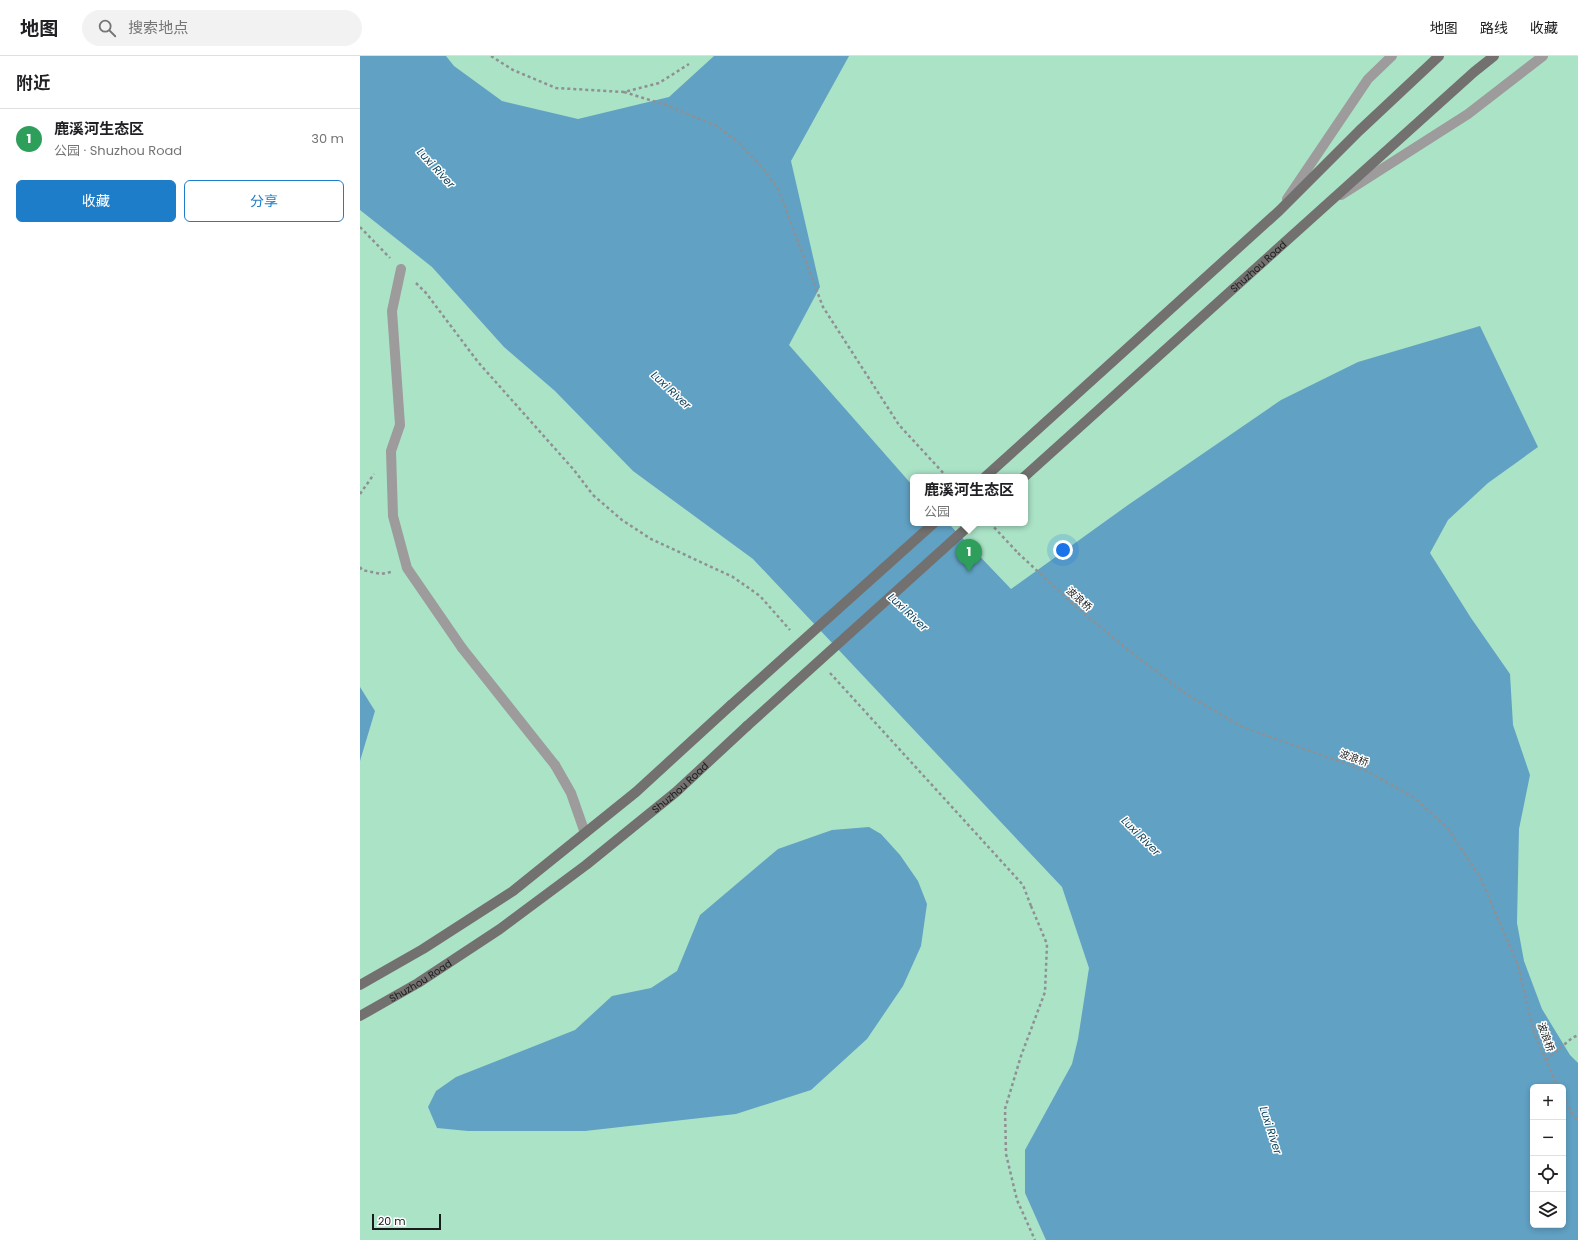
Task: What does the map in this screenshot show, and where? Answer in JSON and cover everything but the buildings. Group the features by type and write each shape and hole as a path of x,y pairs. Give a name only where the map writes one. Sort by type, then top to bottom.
{"main road":[{"path":"988,474 1280,211 1359,131 1439,56"},
{"name":"Shuzhou Road","path":"1027,474 1474,72 1494,56"},
{"path":"360,985 423,949 513,891 636,792 931,526"},
{"name":"Shuzhou Road","path":"360,1016 418,984 494,933 580,870 676,792 969,526"}],"street":[{"path":"1280,211 1368,79 1392,56"},
{"path":"1326,205 1468,114 1542,56"},
{"path":"401,269 392,311 400,425 391,451 393,516 407,568 462,648 555,765 571,792 585,833"}],"path":[{"path":"491,56 513,70 556,88 624,92 666,106 717,126 739,143 761,166 778,189 823,307 899,425 944,474"},
{"path":"624,92 659,83 689,64"},
{"path":"360,227 426,293 478,362 574,470 593,495 622,520 651,539 733,577 760,596 792,631"},
{"name":"波浪桥","path":"993,526 1018,553 1074,605 1128,650 1189,696 1245,728 1367,771 1413,797 1448,826 1480,877 1518,965 1534,1033 1557,1084"},
{"path":"360,567 362,570 381,574 407,568"},
{"path":"830,673 1023,885 1047,944 1045,992 1021,1056 1005,1109 1006,1154 1016,1200 1035,1240"},
{"path":"1546,1060 1572,1038 1578,1035"},
{"path":"1566,1102 1578,1121"}],"green space":[{"path":"360,56 1578,56 1578,1240 360,1240"}],"water":[{"name":"Luxi River","path":"360,56 446,56 454,66 502,101 578,119 669,97 714,56 849,56 791,161 820,287 789,345 910,483 910,526 951,526 1011,589 1128,505 1281,400 1358,362 1480,326 1538,447 1488,483 1448,520 1430,553 1471,618 1510,674 1513,725 1530,775 1519,829 1517,923 1524,961 1542,1009 1570,1055 1578,1063 1578,1240 1046,1240 1025,1193 1025,1150 1072,1064 1078,1039 1089,968 1062,887 753,559 633,471 555,391 504,347 432,267 360,210"},
{"path":"360,687 375,711 360,761"},
{"path":"869,827 881,834 900,855 918,881 927,904 921,946 903,986 867,1039 811,1090 736,1114 585,1131 468,1131 437,1128 428,1107 436,1091 456,1077 575,1030 612,996 651,988 677,971 700,915 778,849 832,830"}],"place":[{"name":"鹿溪河生态区","path":"969,572"}]}
